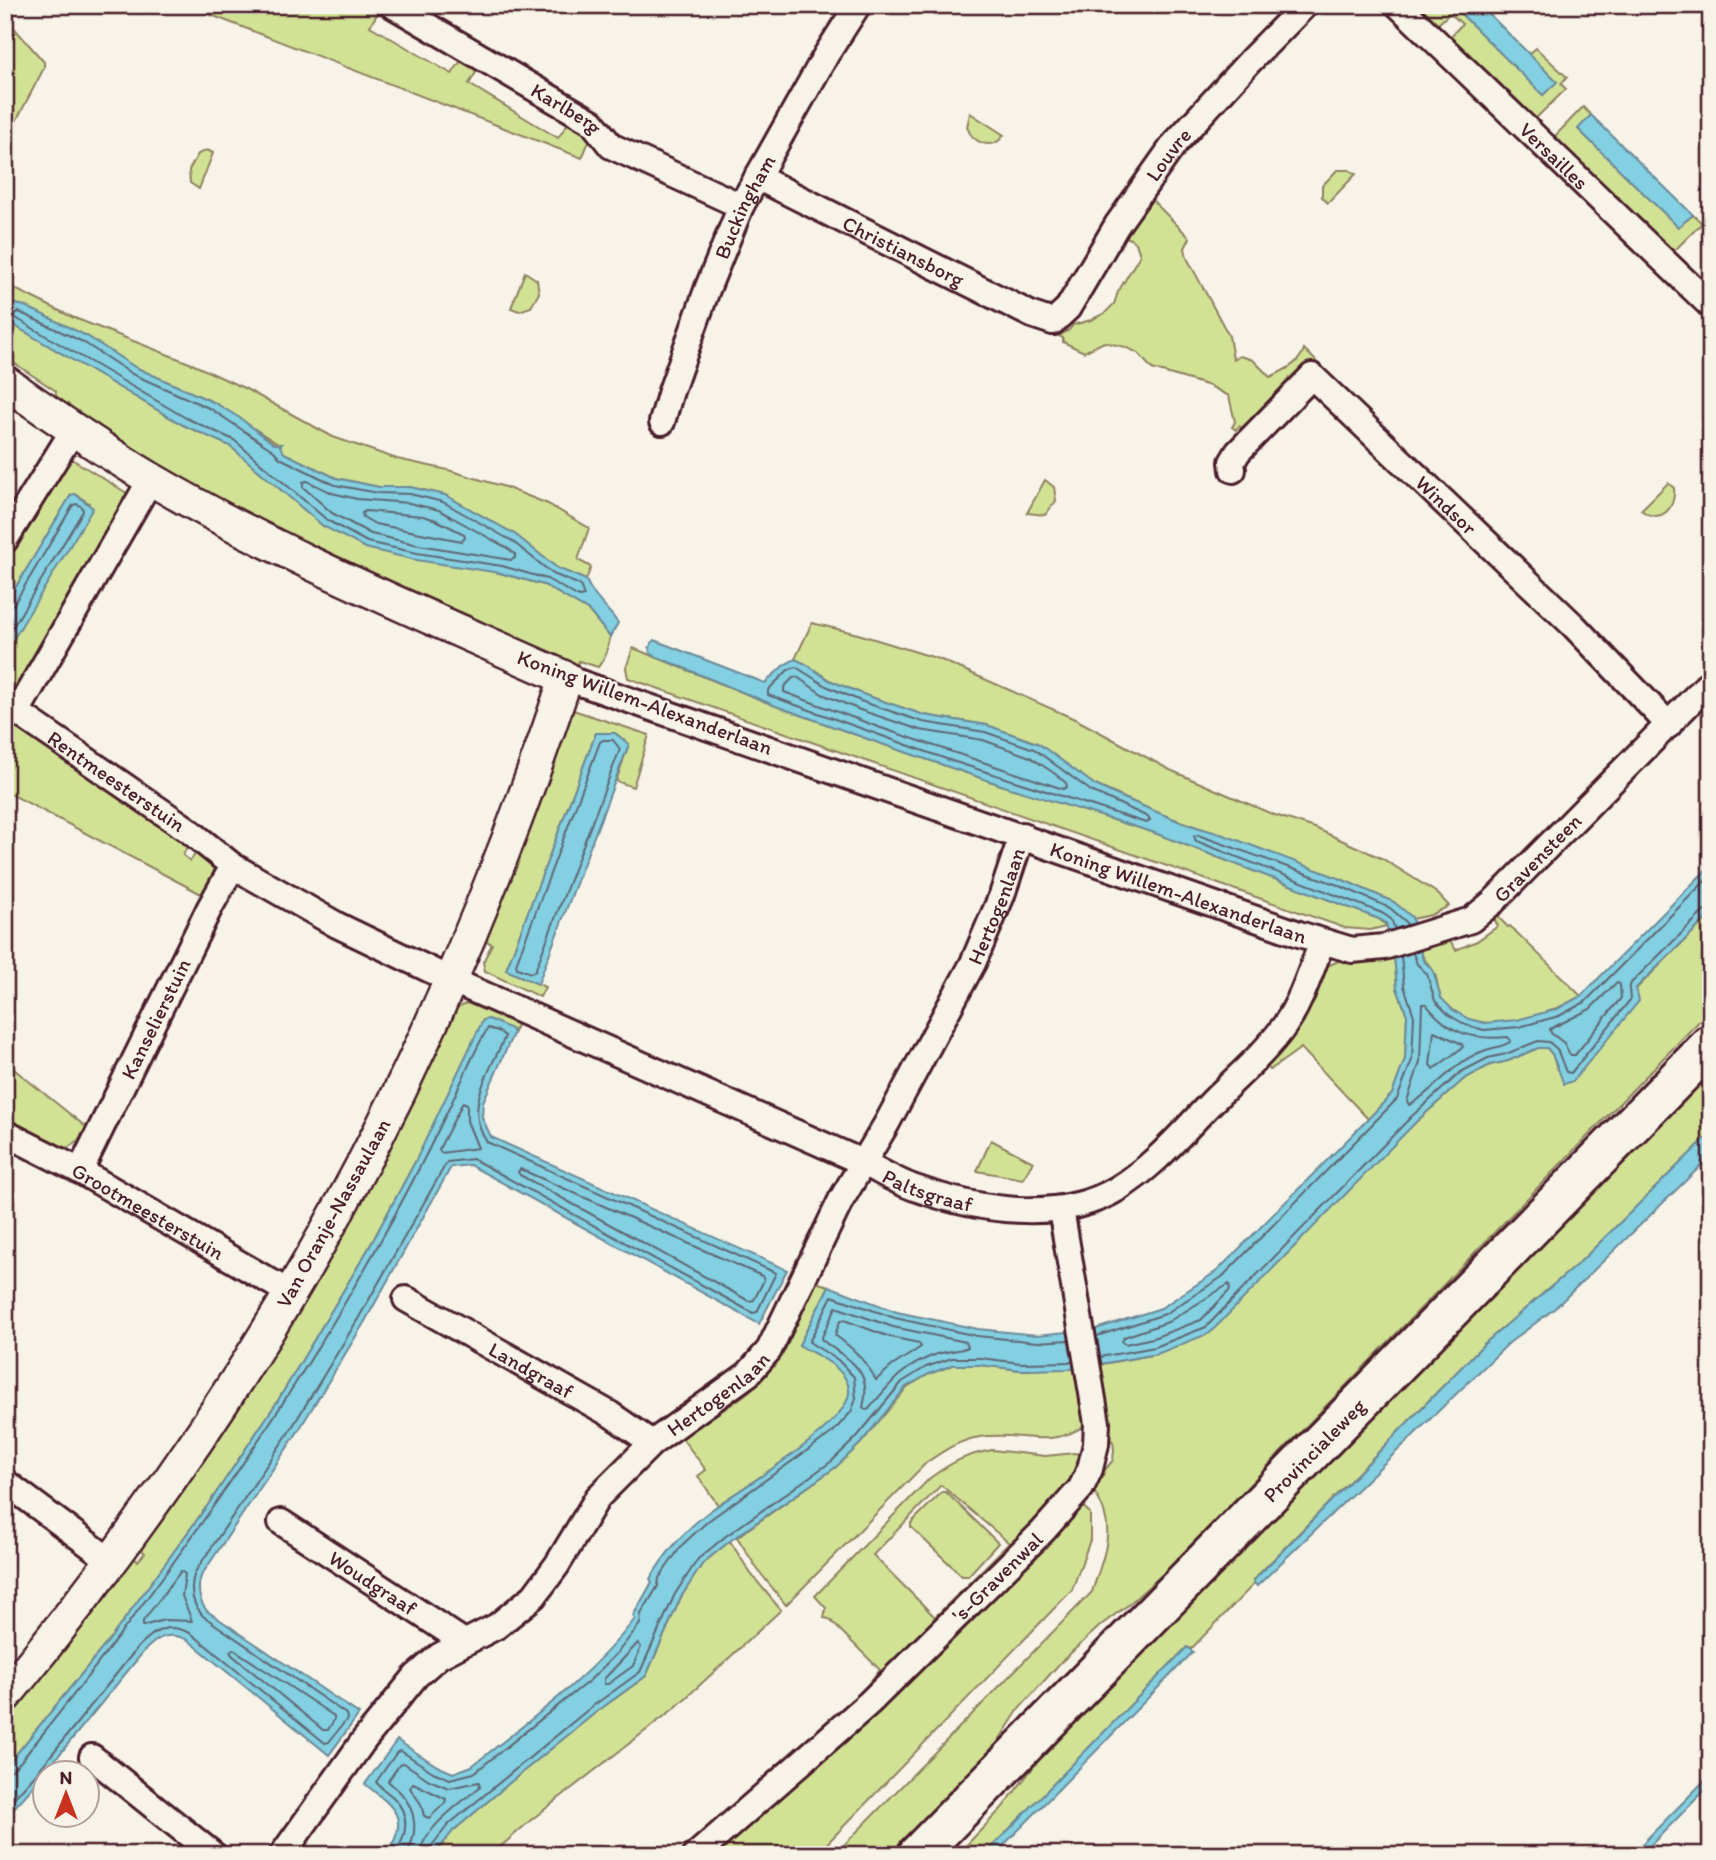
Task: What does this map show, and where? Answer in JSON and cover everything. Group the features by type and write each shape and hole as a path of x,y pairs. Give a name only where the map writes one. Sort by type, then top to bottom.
{"main road":[{"name":"Provincialeweg","path":"917,1855 1711,1044"}],"street":[{"name":"Karlberg","path":"392,5 592,122 611,146 741,206"},
{"name":"Buckingham","path":"662,422 708,287 741,206 826,55 858,5"},
{"name":"Louvre","path":"1053,322 1068,308 1111,236 1175,143 1305,5"},
{"name":"Versailles","path":"1398,5 1711,306"},
{"name":"Christiansborg","path":"757,177 1032,315 1053,322"},
{"name":"Windsor","path":"1233,470 1232,462 1238,452 1312,376 1574,626 1669,725"},
{"name":"Koning Willem-Alexanderlaan","path":"5,382 151,479 262,539 365,590 566,678 1022,835 1322,942"},
{"path":"5,540 74,429"},
{"name":"Rentmeesterstuin","path":"151,479 17,712 187,829 233,866 337,925 451,980"},
{"name":"Van Oranje-Nassaulaan","path":"5,1696 111,1561 195,1442 290,1293 367,1153 426,1036 510,838 566,678"},
{"name":"Gravensteen","path":"1322,942 1352,950 1384,947 1471,920 1493,902 1711,681"},
{"name":"Hertogenlaan","path":"282,1855 364,1740 416,1676 439,1656 498,1626 534,1596 557,1565 598,1497 652,1443 748,1374 769,1350 841,1200 887,1124 973,963 1002,895 1022,835"},
{"name":"Kanselierstuin","path":"80,1171 210,907 233,866"},
{"name":"Paltsgraaf","path":"451,980 914,1187 966,1202 1034,1211 1061,1209 1092,1201 1118,1188 1157,1158 1285,1025 1302,994 1322,942"},
{"name":"Grootmeesterstuin","path":"5,1133 80,1171 290,1293"},
{"name":"'s-Gravenwal","path":"696,1855 869,1703 1043,1531 1082,1488 1096,1444 1097,1423 1061,1209"},
{"name":"Landgraaf","path":"406,1299 610,1414 652,1443"},
{"path":"5,1482 111,1561"},
{"name":"Woudgraaf","path":"281,1522 464,1642"},
{"path":"92,1757 214,1855"}],"green space":[{"path":"185,5 370,5 379,11 370,26 452,74 462,59 478,69 469,84 558,138 568,123 591,137 582,158"},
{"path":"1419,5 1452,5 1543,95 1556,82 1529,54 1536,48 1567,77 1561,84 1566,89 1535,119 1450,37 1462,24 1450,13 1438,24"},
{"path":"5,22 9,22 44,62 44,68 14,125 5,158 5,93 11,81 8,66 5,65"},
{"path":"1583,107 1591,115 1579,130 1678,227 1693,215 1702,223 1672,253 1554,137"},
{"path":"970,113 1004,135 994,143 978,141 967,127"},
{"path":"207,150 213,153 199,189 190,183 189,170 198,154"},
{"path":"1337,170 1349,170 1356,174 1328,203 1322,197 1322,186"},
{"path":"1148,200 1152,200 1190,238 1185,248 1187,258 1229,336 1233,359 1240,356 1253,360 1270,377 1295,363 1304,349 1316,361 1246,434 1239,426 1236,430 1232,427 1235,422 1229,396 1210,386 1152,369 1138,353 1125,347 1104,342 1084,352 1063,342 1063,338 1059,336 1073,325 1105,313 1114,304 1140,255 1136,243 1124,235"},
{"path":"525,272 537,280 539,293 531,307 519,311 511,308"},
{"path":"5,284 72,317 192,364 246,389 333,437 397,459 448,470 505,487 548,504 589,528 578,560 591,567 586,580 557,568 516,535 445,495 410,487 379,487 336,478 284,453 278,444 215,403 134,367 87,336 25,306 5,302"},
{"path":"5,320 183,425 230,446 323,526 544,585 589,611 610,637 605,657 598,667 579,661 576,667 260,523 132,450 55,400 56,391 5,357"},
{"path":"65,455 130,495 5,705 5,653 89,503 75,494 71,495 5,605 5,554"},
{"path":"1045,480 1054,487 1056,501 1045,515 1027,513"},
{"path":"1668,483 1674,488 1674,496 1665,512 1654,516 1641,510"},
{"path":"812,623 939,659 1077,720 1170,770 1272,814 1315,828 1383,859 1437,893 1449,906 1431,915 1412,919 1394,902 1341,879 1158,813 1095,785 1037,743 987,725 924,715 829,680 795,659"},
{"path":"633,648 776,706 876,742 1007,787 1152,832 1379,919 1387,926 1370,930 1345,928 628,678 626,668"},
{"path":"570,709 649,735 633,787 616,781 629,744 615,733 596,733 506,970 545,987 540,997 485,971 483,962 492,944 482,939"},
{"path":"12,724 188,845 183,855 190,861 197,852 209,860 216,875 207,897 5,791 5,734"},
{"path":"1711,914 1711,1009 1164,1573 1060,1663 1019,1709 985,1762 895,1855 834,1855 1092,1592 1105,1551 1107,1527 1100,1501 1091,1487 1113,1460 1114,1450 1113,1442 1105,1433 1097,1365 1157,1354 1464,1079 1490,1065 1508,1061 1538,1048 1547,1048 1557,1068"},
{"path":"1497,916 1581,996 1548,1011 1508,1022 1470,1020 1454,1012 1441,998 1435,975 1420,949 1451,942 1456,950 1477,941 1498,926 1494,919"},
{"path":"1394,956 1397,988 1407,1015 1405,1059 1392,1094 1368,1119 1301,1048 1270,1070 1264,1064 1327,966 1343,959 1368,962"},
{"path":"467,1003 518,1023 513,1034 513,1031 415,1162 370,1246 277,1402 210,1502 110,1639 5,1768 5,1714 130,1555 138,1561 145,1553 137,1546 454,1009"},
{"path":"5,1062 86,1127 76,1142 60,1149 5,1122"},
{"path":"1711,1069 1711,1133 1580,1262 1485,1343 1253,1580 1255,1583 1191,1649 1187,1647 984,1855 957,1855 1002,1808 1055,1739"},
{"path":"991,1140 1033,1162 1023,1179 977,1171"},
{"path":"815,1282 829,1286 799,1345 826,1359 843,1374 850,1393 846,1406 837,1418 806,1445 718,1505 698,1476 706,1470 681,1437 735,1402 764,1377 786,1344"},
{"path":"953,1365 1020,1370 1079,1368 1087,1424 1060,1436 980,1437 945,1450 926,1463 786,1605 758,1570 737,1537 836,1467 861,1443 907,1387 929,1374"},
{"path":"992,1450 1045,1456 1075,1453 1084,1455 1076,1484 973,1589 968,1584 1009,1543 941,1485 873,1555 935,1617 962,1590 967,1594 871,1687 869,1683 880,1670 829,1619 824,1618 826,1608 815,1596 930,1478 959,1460"},
{"path":"942,1492 946,1492 998,1543 968,1576 962,1576 911,1527 911,1523"},
{"path":"1078,1502 1090,1513 1090,1540 1072,1590 816,1855 706,1855"},
{"path":"730,1541 751,1574 781,1610 676,1707 531,1820 491,1855 434,1855 453,1831 520,1774 595,1713 646,1676 681,1597 703,1563"}],"water":[{"path":"1452,5 1480,5 1557,82 1543,95"},
{"path":"1591,115 1693,215 1678,227 1578,129"},
{"path":"5,302 25,306 87,336 135,367 215,403 274,444 282,444 280,446 284,453 336,478 379,487 410,487 445,495 516,535 557,568 586,580 618,623 610,637 589,611 544,585 500,573 416,560 365,548 323,526 230,446 183,425 5,320"},
{"path":"75,494 93,508 5,653 5,605 71,495"},
{"path":"654,640 765,683 784,665 795,659 829,680 865,695 924,715 987,725 1039,744 1095,785 1114,794 1183,823 1224,835 1341,879 1394,902 1412,917 1423,960 1433,970 1441,998 1453,1010 1469,1019 1485,1023 1517,1020 1557,1009 1581,996 1711,865 1711,914 1636,988 1639,1001 1573,1081 1564,1084 1547,1048 1538,1048 1508,1061 1490,1065 1464,1079 1417,1121 1210,1333 1157,1354 1072,1369 1020,1370 953,1365 906,1387 861,1443 836,1467 703,1563 681,1597 646,1676 595,1713 520,1774 453,1831 434,1855 386,1855 397,1832 396,1815 384,1800 365,1784 397,1740 453,1773 472,1766 579,1679 617,1640 635,1619 633,1616 652,1582 650,1579 690,1528 812,1439 845,1405 849,1390 843,1375 830,1363 799,1345 829,1286 897,1312 978,1329 1037,1335 1096,1329 1161,1308 1217,1271 1368,1119 1392,1094 1405,1059 1407,1015 1397,988 1394,956 1386,923 1379,919 1152,832 1007,787 776,706 650,654 649,648"},
{"path":"596,733 615,733 629,744 538,984 506,970"},
{"path":"489,1019 511,1029 513,1034 483,1102 482,1117 491,1137 787,1270 759,1324 470,1165 451,1167 364,1323 297,1433 200,1581 200,1599 207,1611 359,1714 329,1755 188,1640 175,1636 164,1637 144,1651 57,1758 32,1758 32,1788 5,1818 5,1768 110,1639 210,1502 277,1402 370,1246 415,1162 483,1020"},
{"path":"1711,1133 1711,1156 1554,1309 1509,1343 1257,1586 1253,1581 1485,1343 1580,1262"},
{"path":"1187,1647 1193,1652 994,1855 984,1855"},
{"path":"1711,1774 1711,1784 1641,1855 1631,1855"}]}
